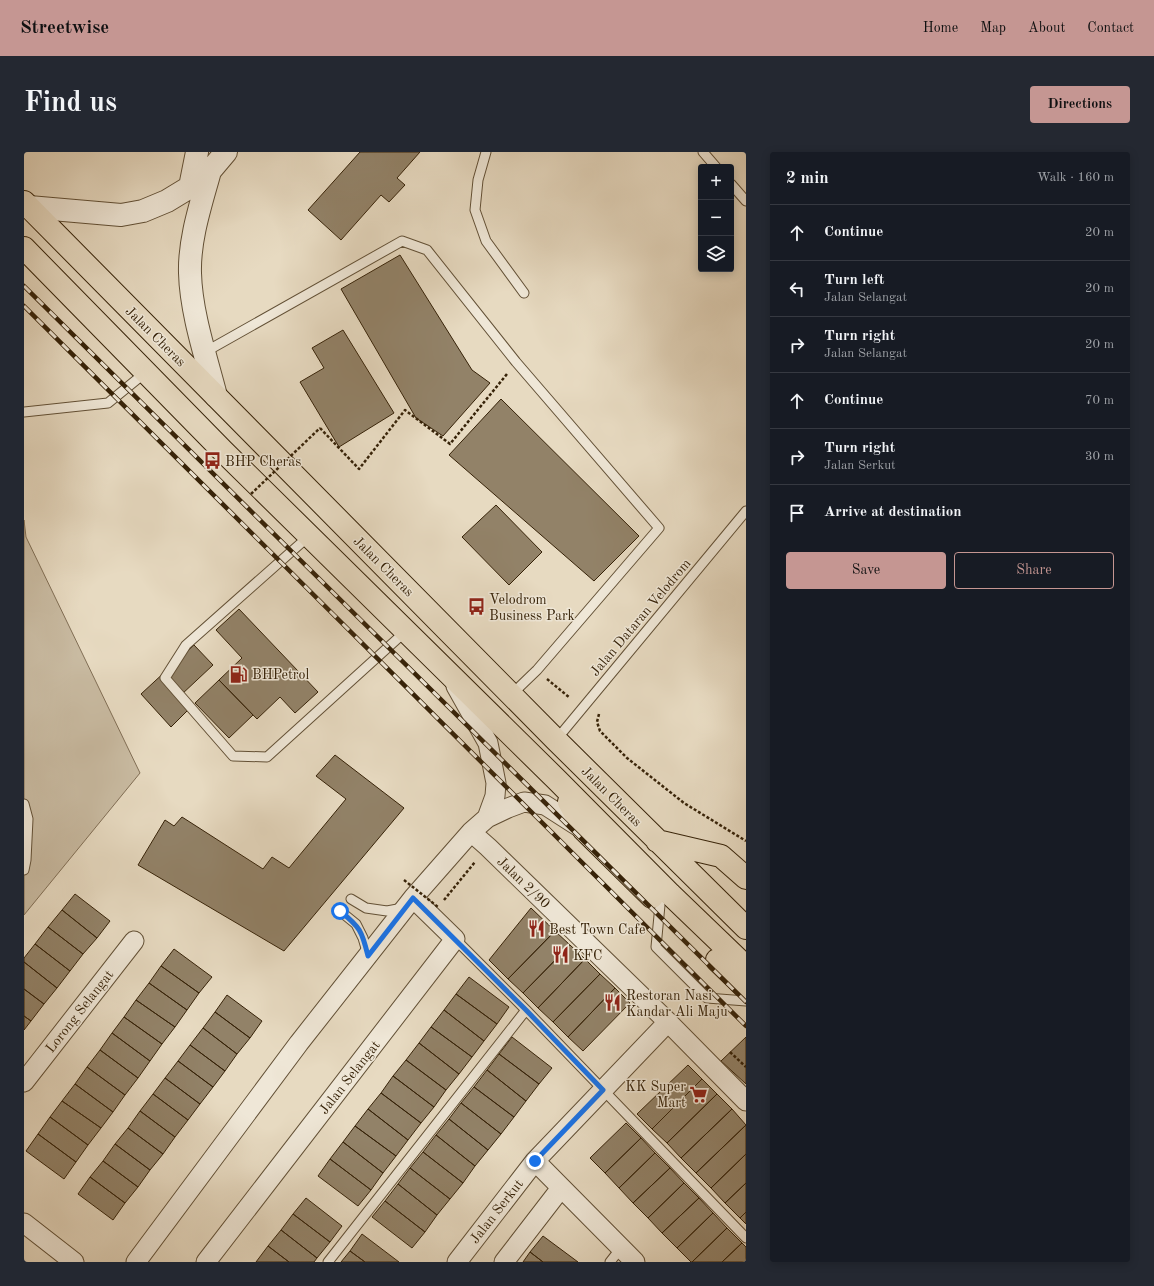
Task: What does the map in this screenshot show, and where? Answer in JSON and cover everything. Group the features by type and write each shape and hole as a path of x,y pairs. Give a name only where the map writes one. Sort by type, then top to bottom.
{"highway":[{"name":"Jalan Cheras","path":"27,205 511,695 746,928"},
{"name":"Jalan Cheras","path":"24,248 309,536 746,968"},
{"path":"558,781 584,830 746,988"},
{"path":"657,841 721,856 746,878"}],"street":[{"path":"190,187 197,152"},
{"path":"27,205 121,215 143,212 167,201 190,187 210,171 226,152"},
{"path":"210,171 193,230 190,273 195,313 216,396"},
{"path":"451,676 488,743 496,783 495,796 487,818"},
{"path":"136,1262 294,1049 410,902 471,832 487,818 524,802 545,805 584,830"},
{"name":"Jalan 2/90","path":"471,832 494,852 668,1022 746,1101"},
{"path":"410,902 455,939"},
{"name":"Jalan Selangat","path":"206,1262 455,939"},
{"name":"Lorong Selangat","path":"24,1082 134,941"},
{"name":"Jalan Serkut","path":"457,1262 535,1161 668,1022"},
{"path":"535,1161 561,1188 616,1255 635,1262"},
{"path":"504,1262 561,1188"},
{"path":"24,1223 74,1262"}],"lane":[{"path":"486,152 478,180 475,210 486,241 524,293"},
{"path":"703,152 713,164"},
{"path":"734,188 746,202"},
{"path":"205,352 402,241 427,250 516,362 659,528 537,670 511,695"},
{"path":"24,412 108,403 146,372"},
{"name":"Jalan Dataran Velodrom","path":"556,740 746,511"},
{"path":"309,536 186,645 165,678 233,756 267,757 406,631"},
{"path":"24,804 28,819 26,860 24,870"},
{"path":"351,899 366,908 387,912 410,902"},
{"path":"660,904 656,947 707,998 746,1001"},
{"path":"340,911 356,924 363,938 368,956"},
{"path":"455,939 526,1010 746,1238"},
{"path":"328,1262 526,1010"}],"path":[{"path":"251,494 320,428 359,469 405,410 450,444 516,362"},
{"path":"537,670 570,698"},
{"path":"602,710 598,715 597,722 600,731 627,758 684,803 746,841"},
{"path":"443,901 466,872"},
{"path":"404,880 438,907"},
{"path":"730,1052 746,1067"}],"shaded area":[{"path":"24,520 26,537 140,773 24,915"}],"building":[{"path":"360,152 420,152 397,178 405,185 389,202 381,195 341,240 308,210"},
{"path":"400,255 472,370 490,383 443,436 416,418 341,289"},
{"path":"343,330 394,413 339,447 300,382 324,368 312,348"},
{"path":"501,399 639,536 594,581 449,455"},
{"path":"496,505 542,552 509,585 462,537"},
{"path":"239,609 318,692 295,713 280,697 257,719 219,680 242,658 216,630"},
{"path":"194,645 213,665 181,695 192,706 171,727 141,694"},
{"path":"219,680 253,715 229,738 195,703"},
{"path":"335,755 404,808 284,951 138,865 165,820 174,826 182,817 263,869 272,857 289,868 346,799 316,776"},
{"path":"75,894 110,921 97,938 62,910"},
{"path":"531,908 555,931 508,979 489,960"},
{"path":"62,910 97,938 83,954 48,927"},
{"path":"48,927 83,954 70,971 35,944"},
{"path":"555,931 570,945 523,993 508,979"},
{"path":"35,944 70,971 57,988 24,962 24,958"},
{"path":"570,945 585,959 538,1008 523,993"},
{"path":"174,949 212,977 199,993 161,966"},
{"path":"585,959 600,974 553,1022 538,1008"},
{"path":"24,962 57,988 44,1004 24,989"},
{"path":"161,966 199,993 187,1010 149,983"},
{"path":"600,974 615,988 568,1037 553,1022"},
{"path":"469,977 509,1007 497,1024 456,994"},
{"path":"149,983 187,1010 175,1027 136,1000"},
{"path":"615,988 630,1003 583,1051 568,1037"},
{"path":"24,989 44,1004 31,1021 24,1016"},
{"path":"456,994 497,1024 484,1041 444,1010"},
{"path":"227,995 262,1021 250,1038 215,1012"},
{"path":"136,1000 175,1027 162,1044 124,1017"},
{"path":"444,1010 484,1041 472,1057 431,1027"},
{"path":"215,1012 250,1038 237,1054 203,1028"},
{"path":"24,1016 31,1021 24,1030"},
{"path":"124,1017 162,1044 150,1061 112,1033"},
{"path":"431,1027 472,1057 459,1074 419,1043"},
{"path":"203,1028 237,1054 225,1071 190,1045"},
{"path":"112,1033 150,1061 138,1078 100,1050"},
{"path":"512,1037 552,1068 539,1084 499,1054"},
{"path":"746,1037 746,1084 721,1061"},
{"path":"419,1043 459,1074 446,1090 406,1060"},
{"path":"190,1045 225,1071 213,1087 178,1061"},
{"path":"100,1050 138,1078 125,1095 87,1067"},
{"path":"499,1054 539,1084 526,1101 487,1070"},
{"path":"406,1060 446,1090 434,1107 393,1076"},
{"path":"178,1061 213,1087 200,1104 165,1078"},
{"path":"688,1065 702,1079 652,1129 637,1114"},
{"path":"87,1067 125,1095 113,1112 75,1084"},
{"path":"487,1070 526,1101 514,1117 474,1087"},
{"path":"393,1076 434,1107 421,1123 381,1093"},
{"path":"165,1078 200,1104 188,1120 153,1094"},
{"path":"702,1079 717,1094 667,1143 652,1129"},
{"path":"75,1084 113,1112 101,1128 62,1101"},
{"path":"474,1087 514,1117 501,1134 461,1103"},
{"path":"381,1093 421,1123 408,1140 368,1109"},
{"path":"153,1094 188,1120 175,1137 140,1111"},
{"path":"717,1094 732,1109 681,1158 667,1143"},
{"path":"62,1101 101,1128 88,1145 50,1117"},
{"path":"461,1103 501,1134 488,1150 449,1119"},
{"path":"368,1109 408,1140 396,1156 355,1126"},
{"path":"732,1109 746,1125 696,1173 681,1158"},
{"path":"140,1111 175,1137 163,1154 128,1128"},
{"path":"50,1117 88,1145 76,1162 38,1134"},
{"path":"449,1119 488,1150 475,1166 436,1135"},
{"path":"626,1123 641,1138 605,1173 590,1158"},
{"path":"746,1125 746,1154 711,1188 696,1173"},
{"path":"355,1126 396,1156 383,1173 343,1142"},
{"path":"128,1128 163,1154 150,1170 115,1144"},
{"path":"38,1134 76,1162 64,1179 26,1151"},
{"path":"436,1135 475,1166 463,1183 423,1152"},
{"path":"641,1138 655,1153 619,1188 605,1173"},
{"path":"343,1142 383,1173 371,1190 330,1159"},
{"path":"115,1144 150,1170 138,1187 103,1161"},
{"path":"423,1152 463,1183 450,1199 410,1168"},
{"path":"655,1153 670,1168 633,1203 619,1188"},
{"path":"746,1154 746,1183 725,1203 711,1188"},
{"path":"330,1159 371,1190 358,1206 318,1176"},
{"path":"103,1161 138,1187 125,1203 90,1177"},
{"path":"410,1168 450,1199 437,1215 398,1184"},
{"path":"670,1168 684,1183 648,1218 633,1203"},
{"path":"90,1177 125,1203 113,1220 78,1194"},
{"path":"684,1183 699,1198 662,1233 648,1218"},
{"path":"746,1183 746,1212 740,1218 725,1203"},
{"path":"398,1184 437,1215 425,1232 385,1201"},
{"path":"306,1198 342,1226 330,1242 293,1214"},
{"path":"699,1198 713,1213 677,1248 662,1233"},
{"path":"385,1201 425,1232 412,1248 372,1217"},
{"path":"746,1212 746,1224 740,1218"},
{"path":"713,1213 727,1228 691,1262 677,1248"},
{"path":"293,1214 330,1242 317,1258 281,1230"},
{"path":"727,1228 742,1243 722,1262 692,1262"},
{"path":"281,1230 317,1258 314,1262 289,1262 268,1246"},
{"path":"362,1234 399,1262 365,1262 350,1251"},
{"path":"543,1236 578,1262 543,1262 530,1252"},
{"path":"742,1243 746,1247 746,1262 722,1262"},
{"path":"268,1246 289,1262 256,1262"},
{"path":"350,1251 365,1262 341,1262"},
{"path":"530,1252 543,1262 523,1262"}],"railway":[{"path":"24,286 746,1002"},
{"path":"24,306 746,1026"}],"place":[{"name":"BHP Cheras","path":"212,461"},
{"name":"Velodrom Business Park","path":"476,607"},
{"name":"BHPetrol","path":"239,674"},
{"name":"Best Town Cafe","path":"536,929"},
{"name":"KFC","path":"560,955"},
{"name":"Restoran Nasi Kandar Ali Maju","path":"613,1003"},
{"name":"KK Super Mart","path":"699,1094"}],"route":[{"path":"340,911 356,924 363,938 368,956 413,898 526,1010 603,1090 535,1161"}]}
